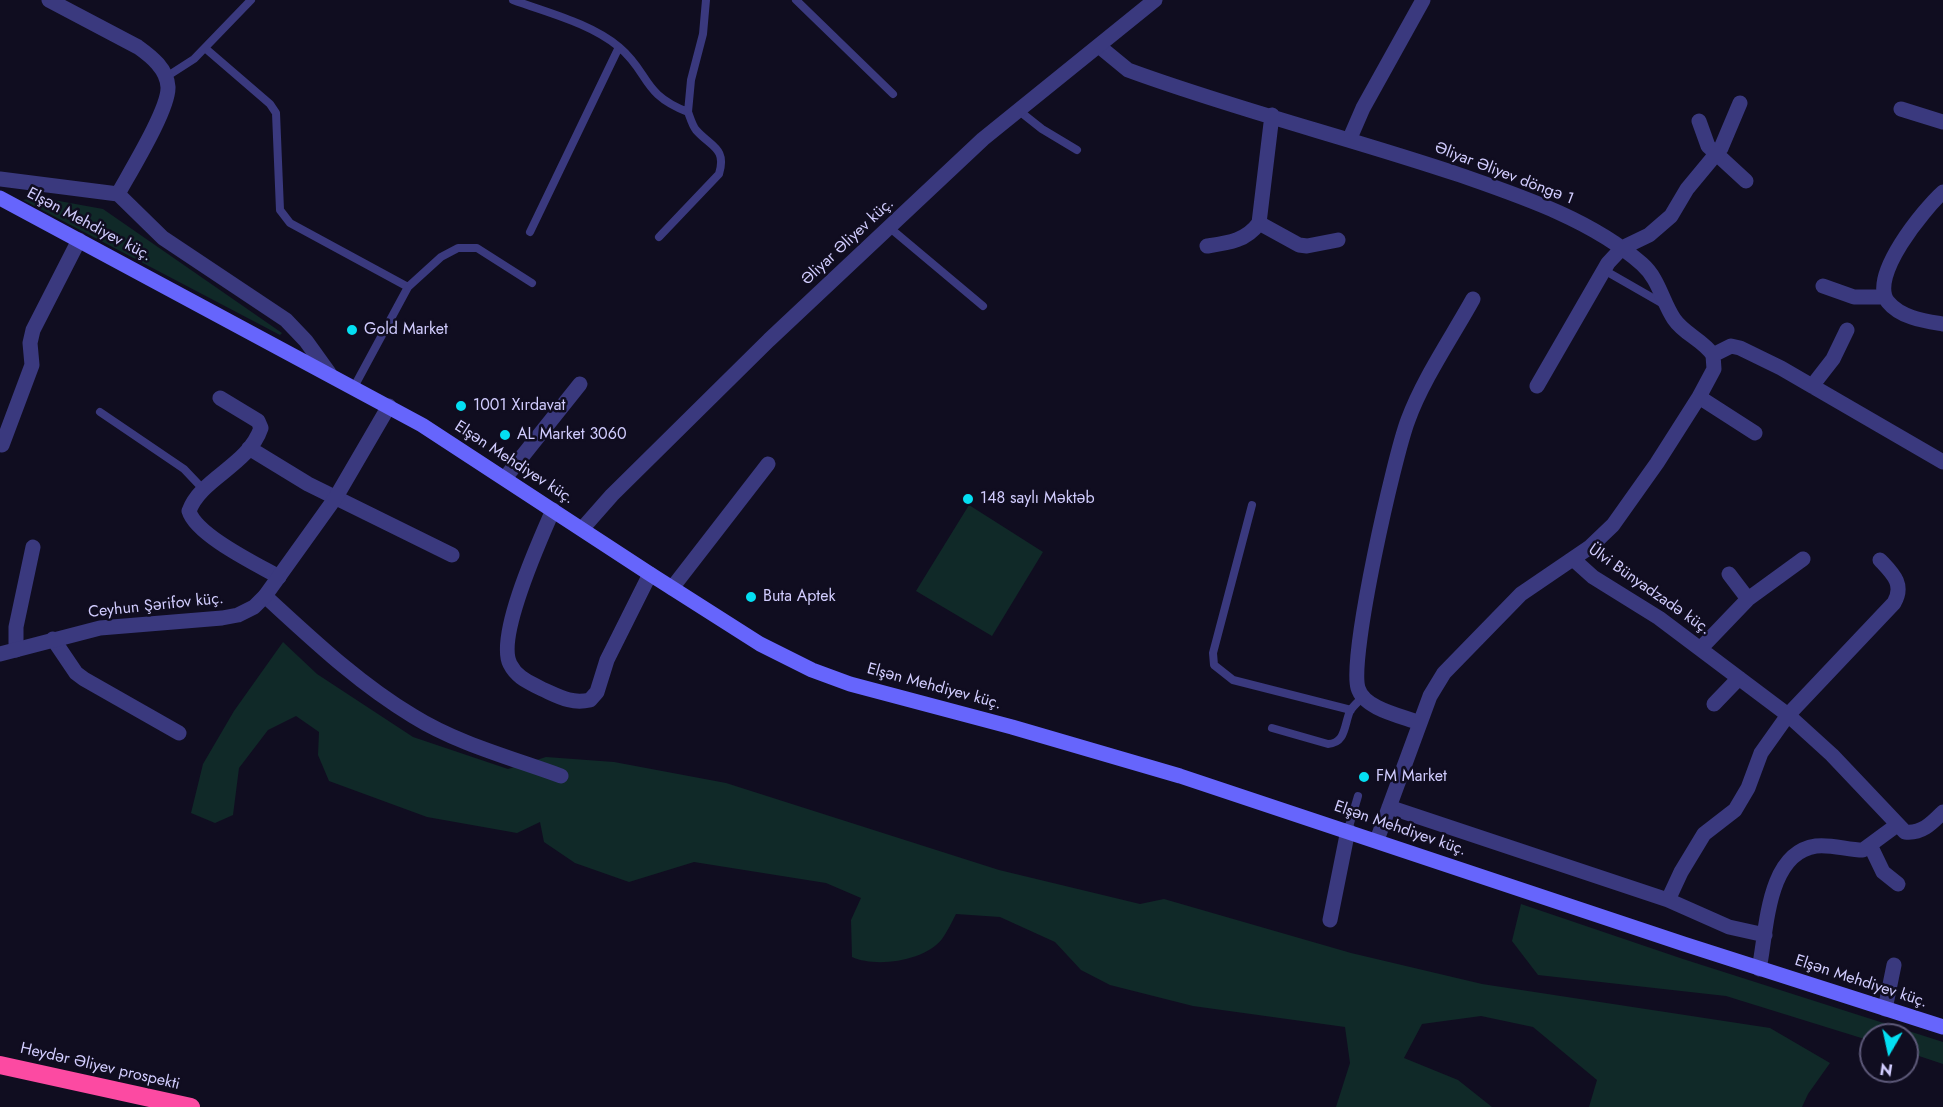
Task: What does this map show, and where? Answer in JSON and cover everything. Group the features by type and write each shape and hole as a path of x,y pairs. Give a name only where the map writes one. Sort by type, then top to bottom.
{"highway":[{"name":"Heydər Əliyev prospekti","path":"0,1065 191,1107"}],"main road":[{"name":"Elşən Mehdiyev küç.","path":"1,199 389,406 782,656 850,684 1106,754 1348,830 1759,969 1943,1027"}],"street":[{"path":"49,0 152,56 166,77 168,88 164,106 118,194"},
{"name":"Əliyar Əliyev küç.","path":"582,529 612,495 768,340 983,139 1100,47 1155,0"},
{"path":"1350,138 1363,108 1423,0"},
{"name":"Əliyar Əliyev döngə 1","path":"1100,47 1128,70 1350,138 1544,206 1622,248 1651,273 1667,306 1682,328 1713,355"},
{"path":"1537,386 1604,270 1622,248 1661,227 1687,189 1716,154 1740,103"},
{"path":"1901,109 1943,122"},
{"path":"1207,246 1238,240 1251,233 1259,223 1272,115"},
{"path":"1699,121 1703,136 1716,154 1746,181"},
{"path":"0,179 118,194 163,238 286,320 306,341 329,373"},
{"path":"1943,192 1902,241 1886,277 1885,297 1896,310 1909,316 1943,324"},
{"path":"1259,223 1307,246 1338,240"},
{"path":"2,445 32,365 30,343 33,330 79,240"},
{"path":"1823,286 1854,297 1885,297"},
{"path":"1420,723 1373,705 1363,697 1358,688 1357,654 1402,439 1417,400 1473,299"},
{"path":"1812,386 1833,359 1847,330"},
{"path":"1573,559 1590,548 1612,525 1657,463 1699,397 1713,369 1713,355 1731,346 1740,348 1812,386 1943,462"},
{"path":"505,478 580,384"},
{"path":"1699,397 1755,434"},
{"path":"220,398 258,421 261,428 249,448 227,472 203,489 189,511 191,520 204,531 279,577"},
{"name":"Ceyhun Şərifov küç.","path":"0,654 100,628 238,615 254,607 265,596 336,497 389,406"},
{"path":"249,448 336,497 452,555"},
{"path":"672,588 768,464"},
{"path":"553,510 529,567 507,643 509,662 518,677 566,700 576,703 590,700 597,692 607,660 650,574"},
{"path":"16,650 16,627 33,547"},
{"name":"Ülvi Bünyadzadə küç.","path":"1377,840 1430,696 1458,656 1521,594 1573,559 1593,577 1701,648 1788,715 1832,755 1897,825"},
{"path":"1701,648 1748,599 1803,559"},
{"path":"1668,900 1681,872 1704,834 1735,810 1748,788 1761,753 1788,715 1894,603 1899,587 1896,578 1880,560"},
{"path":"1729,574 1748,599"},
{"path":"265,596 340,666 413,716 449,735 561,776"},
{"path":"53,639 76,673 84,679 179,733"},
{"path":"1714,704 1739,678"},
{"path":"1389,807 1668,900 1729,927 1765,935"},
{"path":"1759,969 1770,896 1786,865 1797,854 1818,846 1863,850 1871,847 1897,825 1905,832 1913,833 1926,828 1943,812"},
{"path":"1330,920 1348,830"},
{"path":"1871,847 1883,872 1898,885"},
{"path":"1885,1009 1894,965"}],"lane":[{"path":"166,77 182,68 205,48 251,0"},
{"path":"513,0 581,25 607,38 627,54 650,89 667,104 688,112"},
{"path":"659,237 719,174 723,162 720,152 695,128 688,112 691,80 703,34 706,0"},
{"path":"796,0 893,93"},
{"path":"530,232 619,47"},
{"path":"205,48 270,104 276,113 280,210 290,223 408,288"},
{"path":"1018,110 1042,129 1077,150"},
{"path":"890,228 983,306"},
{"path":"354,387 408,288 441,257 458,248 477,248 532,283"},
{"path":"1604,270 1649,298 1667,306"},
{"path":"100,412 184,469 203,489"},
{"path":"1252,505 1213,653 1214,664 1233,680 1351,710"},
{"path":"1272,728 1328,744 1336,744 1340,740 1351,710 1363,697"},
{"path":"1348,830 1358,796"}],"green space":[{"path":"37,197 103,209 282,333 280,335 23,200"},
{"path":"969,505 1043,552 992,636 916,591"},
{"path":"283,642 317,674 413,737 508,769 546,757 614,762 726,783 999,870 1140,904 1164,899 1351,953 1482,984 1770,1028 1830,1063 1808,1094 1802,1107 1589,1107 1597,1080 1533,1027 1481,1016 1422,1024 1404,1058 1458,1080 1492,1107 1336,1107 1350,1063 1345,1027 1193,1006 1110,985 1081,970 1055,942 1000,917 956,914 942,939 924,953 887,962 862,960 852,957 851,920 861,898 826,883 694,862 629,882 575,863 544,842 540,822 517,833 427,817 329,781 318,755 319,732 296,716 268,730 239,768 233,815 215,823 191,813 203,764 234,711"},
{"path":"1521,904 1883,1023 1859,1023 1859,1037 1726,996 1538,975 1512,941"},
{"path":"1919,1034 1943,1042 1943,1064 1919,1056"}],"place":[{"name":"Gold Market","path":"352,330"},
{"name":"1001 Xırdavat","path":"461,406"},
{"name":"AL Market 3060","path":"505,435"},
{"name":"148 saylı Məktəb","path":"968,499"},
{"name":"Buta Aptek","path":"751,597"},
{"name":"FM Market","path":"1364,777"}]}
